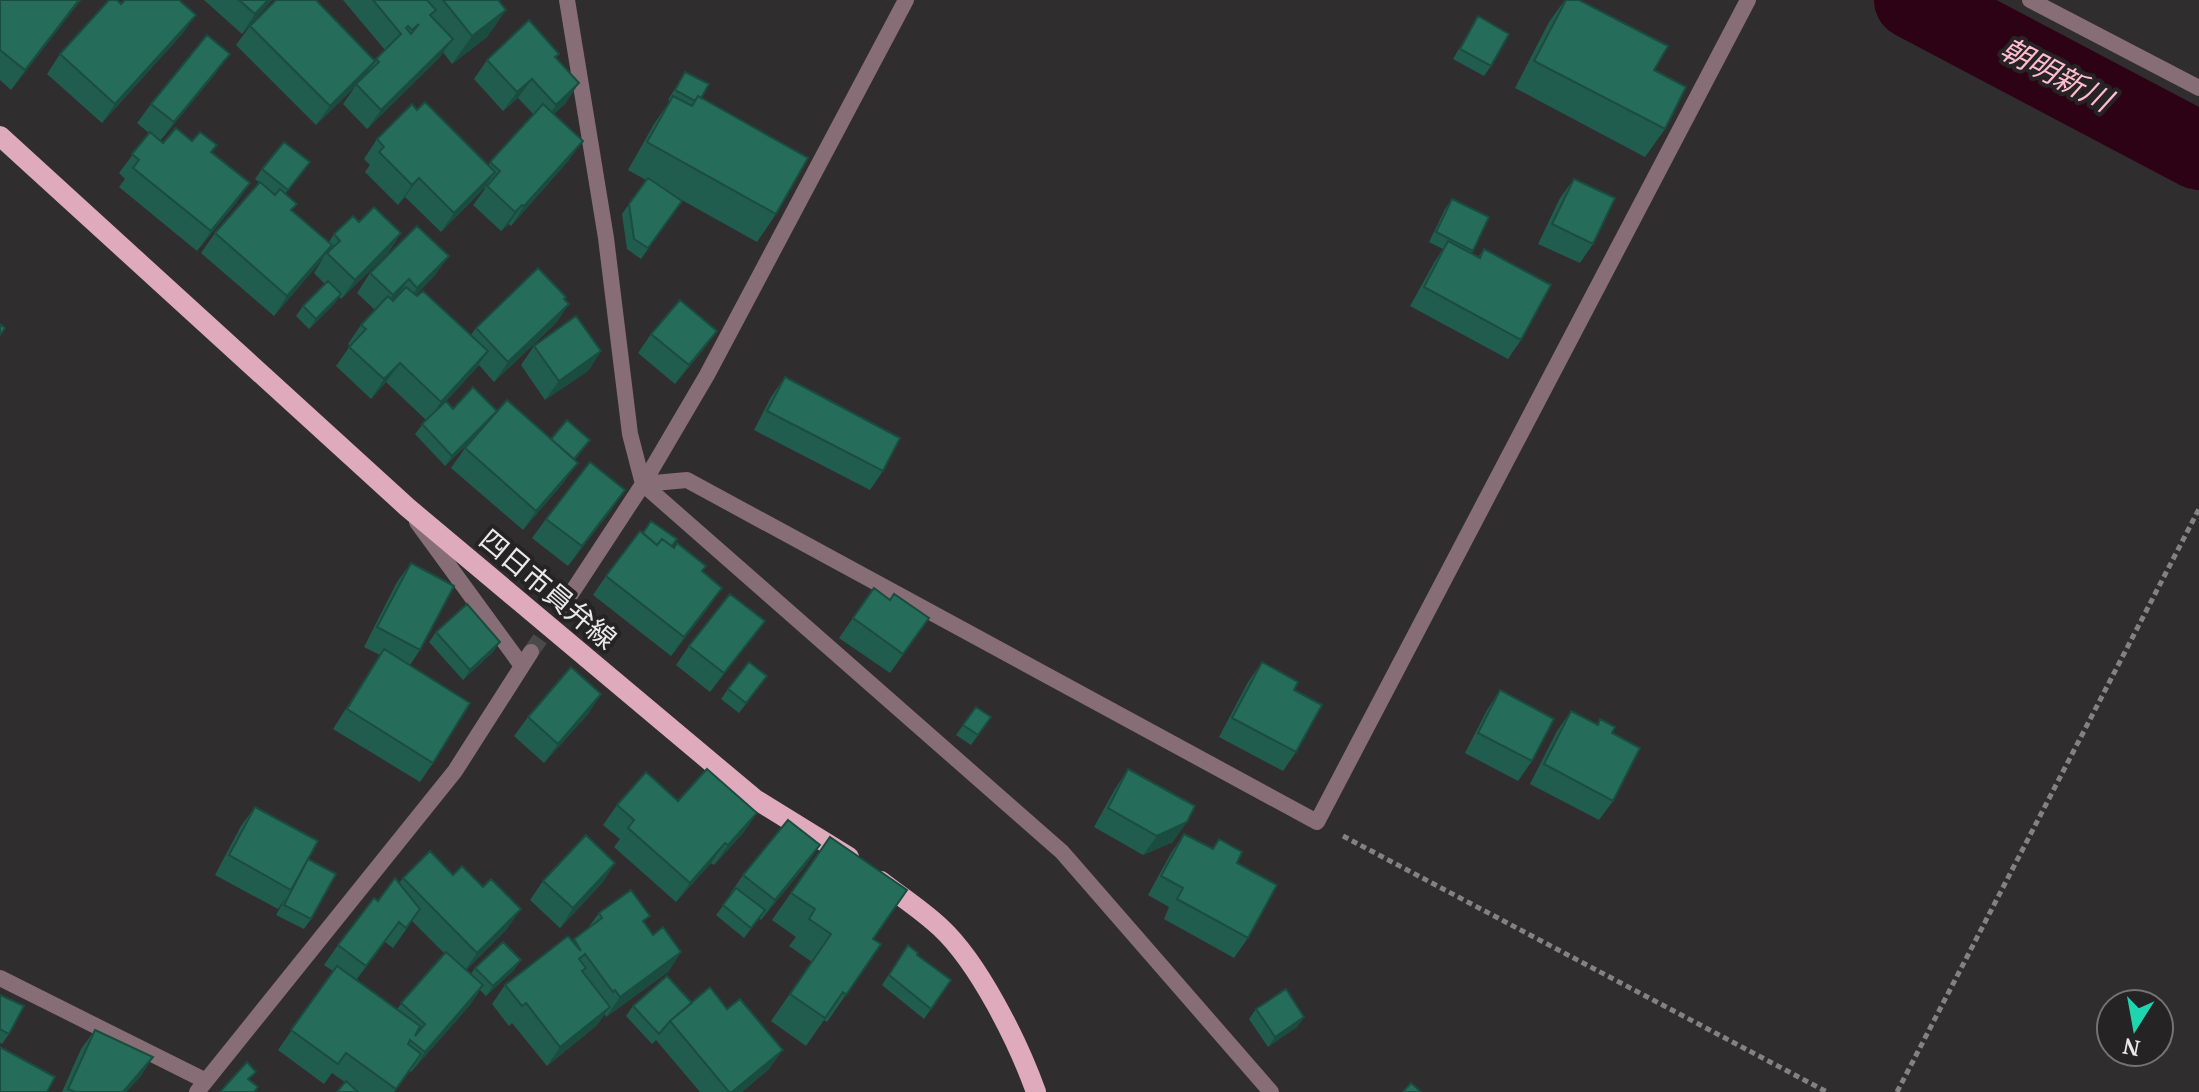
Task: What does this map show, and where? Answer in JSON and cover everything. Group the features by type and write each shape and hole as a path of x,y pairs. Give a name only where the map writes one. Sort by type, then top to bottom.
{"main road":[{"name":"四日市員弁線","path":"0,136 407,507 755,799 854,860 941,928 980,979 1023,1057 1036,1092"}],"street":[{"path":"567,0 606,238 630,434 643,484 1062,852 1271,1092"},
{"path":"563,606 643,484 707,375 906,0"},
{"path":"643,484 687,480 1317,822 1748,0"},
{"path":"2030,0 2199,88"},
{"path":"0,978 201,1086 455,771 526,659 407,507"}],"path":[{"path":"1897,1092 2199,509"},
{"path":"1317,822 1827,1092"}],"building":[{"path":"0,0 79,0 25,70 0,50"},
{"path":"109,0 117,0 121,4 125,0 179,0 196,15 115,104 60,54"},
{"path":"239,0 268,0 255,14"},
{"path":"276,0 316,0 375,61 330,106 250,26"},
{"path":"373,0 427,0 436,10 430,15 453,39 381,110 356,84 401,34"},
{"path":"443,0 498,0 506,10 472,36"},
{"path":"1566,0 1579,0 1668,46 1654,70 1686,87 1665,129 1534,61"},
{"path":"1478,16 1509,34 1491,66 1460,49"},
{"path":"529,20 559,54 555,57 579,83 556,105 532,79 517,92 487,60"},
{"path":"207,35 230,54 174,122 151,104"},
{"path":"685,72 709,84 701,98 698,96 695,101 675,90"},
{"path":"673,96 692,106 698,96 808,158 776,214 647,142"},
{"path":"425,102 495,172 454,213 419,178 412,185 379,152 384,147 377,139 412,104 417,110"},
{"path":"543,104 583,141 515,212 487,186 500,171 490,162"},
{"path":"176,128 192,141 200,132 217,145 211,152 250,183 211,231 133,168 139,160 132,154 150,132 163,143"},
{"path":"284,142 310,162 288,190 262,169"},
{"path":"648,178 682,201 648,248 634,239 629,204"},
{"path":"1574,179 1615,198 1593,244 1552,224"},
{"path":"260,182 275,195 280,189 297,204 291,210 332,245 287,296 215,233"},
{"path":"1452,199 1489,217 1473,251 1436,232"},
{"path":"374,207 401,233 355,280 327,253 340,241 334,234 353,216 359,222"},
{"path":"417,226 449,256 417,288 409,279 393,295 370,273"},
{"path":"1448,241 1480,258 1484,249 1551,285 1521,340 1424,287"},
{"path":"538,268 569,304 508,362 476,328"},
{"path":"328,281 341,294 316,319 303,306"},
{"path":"406,287 417,296 423,291 488,351 441,402 400,363 384,379 349,347 366,329 361,325 388,296 393,301"},
{"path":"680,300 717,331 689,365 651,334"},
{"path":"576,316 601,351 559,381 534,346"},
{"path":"785,377 900,438 883,471 767,411"},
{"path":"473,387 497,411 452,456 422,424 446,401 453,409"},
{"path":"507,400 578,463 536,511 465,448"},
{"path":"567,420 590,440 574,459 551,439"},
{"path":"590,462 625,490 582,546 546,519"},
{"path":"651,521 677,539 672,546 662,539 657,545 643,533"},
{"path":"640,531 657,545 662,539 674,548 677,543 706,566 702,571 722,588 684,637 606,576"},
{"path":"411,563 454,586 420,650 377,627"},
{"path":"874,588 890,600 894,594 929,618 903,654 853,618"},
{"path":"730,594 765,621 724,673 689,646"},
{"path":"467,604 500,642 470,670 436,632"},
{"path":"384,649 470,703 433,763 347,709"},
{"path":"749,662 767,676 746,703 728,689"},
{"path":"1262,662 1298,682 1294,690 1322,705 1296,752 1232,718"},
{"path":"571,667 601,694 558,744 528,717"},
{"path":"1500,690 1554,719 1532,761 1478,733"},
{"path":"976,707 991,717 978,735 963,725"},
{"path":"1571,711 1598,725 1600,719 1615,727 1612,733 1640,748 1613,801 1544,764"},
{"path":"707,769 757,813 690,883 628,828 634,820 617,805 646,772 678,801"},
{"path":"1128,769 1195,806 1187,822 1157,836 1108,808"},
{"path":"255,807 318,841 291,890 229,855"},
{"path":"788,820 820,845 775,900 743,875"},
{"path":"1184,834 1213,849 1219,839 1242,852 1237,863 1277,885 1248,938 1177,899 1183,888 1161,876"},
{"path":"586,835 615,863 573,908 543,881"},
{"path":"830,837 907,890 873,939 881,944 846,995 843,992 825,1018 790,994 831,934 809,919 815,909 791,893"},
{"path":"430,851 453,875 462,866 483,887 491,879 521,909 477,953 403,878"},
{"path":"308,859 336,874 311,919 284,905"},
{"path":"395,878 420,909 406,928 399,922 366,966 338,945 374,898 378,901"},
{"path":"736,888 765,910 751,928 723,905"},
{"path":"631,890 650,916 643,921 653,935 663,927 681,952 620,997 585,954 579,959 586,968 582,971 610,1007 560,1047 526,1003 522,1006 505,985 568,936 581,951 574,939 602,918 599,913"},
{"path":"503,942 521,960 493,986 475,968"},
{"path":"908,945 951,980 931,1009 889,975"},
{"path":"446,952 483,985 425,1052 410,1040 408,1044 421,1054 396,1089 346,1053 338,1064 291,1030 337,966 420,1026 415,1036 425,1024 401,1003"},
{"path":"667,976 692,1003 659,1034 633,1006"},
{"path":"710,987 727,1009 740,999 783,1050 732,1092 670,1021"},
{"path":"1286,989 1304,1017 1275,1037 1256,1009"},
{"path":"0,995 24,1006 9,1034 0,1029"},
{"path":"95,1030 153,1057 123,1092 75,1092 68,1089"},
{"path":"0,1047 55,1077 47,1092 0,1092"},
{"path":"247,1062 256,1072 248,1079 258,1087 254,1092 220,1092"},
{"path":"346,1081 358,1092 337,1092"},
{"path":"1411,1083 1421,1092 1403,1092"}],"waterway":[{"name":"朝明新川","path":"1913,0 2199,151"}],"tunnel":[{"path":"531,652 563,606"}]}
